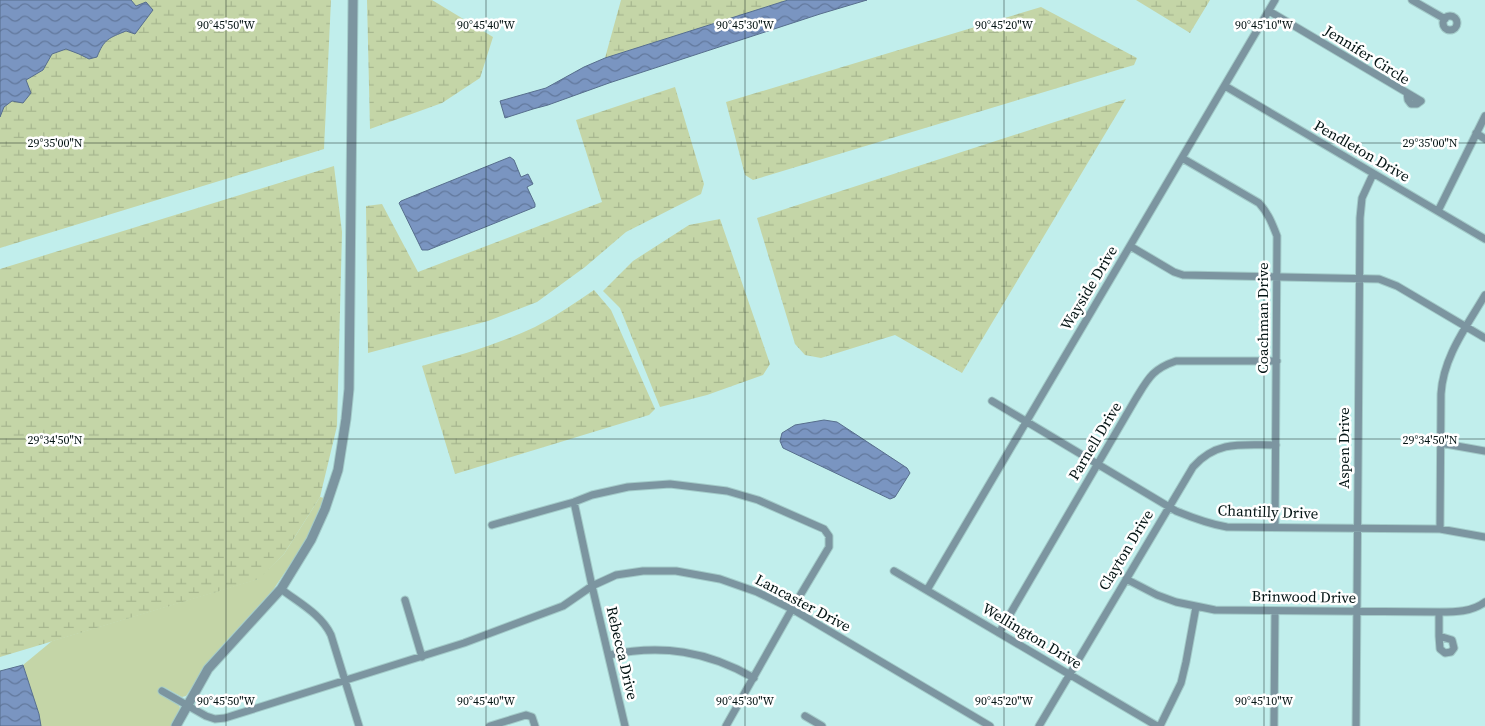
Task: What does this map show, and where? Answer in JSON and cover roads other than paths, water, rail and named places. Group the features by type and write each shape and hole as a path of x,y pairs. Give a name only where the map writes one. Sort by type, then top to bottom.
{"street":[{"path":"176,726 208,669 282,589 311,540 325,509 338,470 349,390 353,0"},
{"name":"Wayside Drive","path":"927,590 1275,0"},
{"path":"1412,0 1445,19"},
{"name":"Jennifer Circle","path":"1269,11 1421,101"},
{"name":"Pendleton Drive","path":"1224,86 1485,239"},
{"path":"1438,211 1485,116"},
{"path":"1476,133 1485,138"},
{"name":"Coachman Drive","path":"1182,158 1254,199 1266,212 1277,236 1275,528"},
{"name":"Aspen Drive","path":"1356,726 1360,218 1362,198 1374,174"},
{"path":"1130,246 1174,272 1183,275 1360,277 1379,279 1397,286 1485,338"},
{"path":"1440,529 1440,443 1443,375 1447,361 1485,295"},
{"name":"Parnell Drive","path":"999,633 1150,376 1162,366 1184,360 1276,361"},
{"name":"Chantilly Drive","path":"992,401 1169,506 1198,521 1227,527 1440,529 1485,537"},
{"path":"1440,443 1485,451"},
{"name":"Clayton Drive","path":"1039,726 1193,467 1210,452 1224,447 1276,445"},
{"path":"492,525 628,486 670,484 727,491 758,500 824,529 829,536 829,547 726,726"},
{"name":"Rebecca Drive","path":"574,502 625,726"},
{"name":"Lancaster Drive","path":"162,691 206,716 215,719 225,718 464,643 563,606 592,586 616,575 643,571 676,571 720,579 757,592 792,609 990,726"},
{"name":"Wellington Drive","path":"894,571 1158,726"},
{"name":"Brinwood Drive","path":"1126,578 1157,595 1176,602 1215,610 1439,612 1462,611 1485,602"},
{"path":"282,589 318,616 327,628 359,726"},
{"path":"405,600 422,656"},
{"path":"1158,726 1181,683 1196,607"},
{"path":"1274,726 1275,611"},
{"path":"1439,612 1439,636"},
{"path":"609,655 649,649 680,651 719,661 754,678"},
{"path":"490,726 526,715 532,717 535,726"},
{"path":"805,716 822,726"}],"water":[{"path":"0,0 131,0 136,6 146,2 153,10 135,34 126,31 111,38 102,46 97,57 89,59 66,49 52,54 43,70 26,80 31,93 23,103 12,101 4,107 0,117"},
{"path":"788,0 867,0 505,118 500,101 546,88 605,58"},
{"path":"510,157 514,160 521,177 528,174 533,184 527,187 535,207 428,250 422,250 399,203"},
{"path":"824,420 837,422 907,468 910,473 895,497 890,499 783,448 780,441 782,433 795,425"},
{"path":"23,665 41,726 0,726 0,671"}]}
